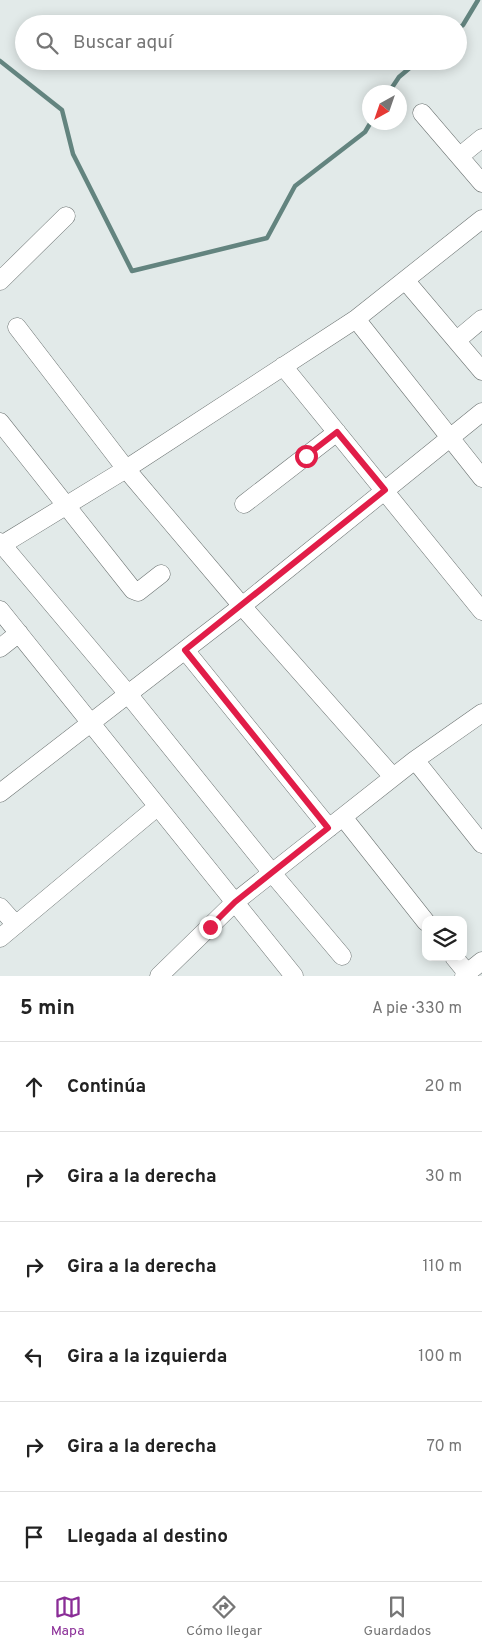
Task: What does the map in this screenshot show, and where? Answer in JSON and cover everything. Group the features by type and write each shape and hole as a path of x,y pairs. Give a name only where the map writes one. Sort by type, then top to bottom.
{"street":[{"path":"422,113 482,183"},
{"path":"460,156 482,138"},
{"path":"0,281 66,216"},
{"path":"342,956 272,874 128,694 1,544 126,469 356,319 482,219"},
{"path":"405,280 482,371"},
{"path":"356,319 482,478"},
{"path":"457,340 482,319"},
{"path":"17,327 126,469 242,606 393,777"},
{"path":"283,366 482,611"},
{"path":"0,793 242,606 482,412"},
{"path":"0,422 133,590 138,592 142,590 161,574"},
{"path":"244,504 337,432"},
{"path":"0,610 294,976"},
{"path":"0,648 19,633"},
{"path":"185,650 328,828"},
{"path":"159,976 235,902 415,760 482,712"},
{"path":"415,760 482,844"},
{"path":"0,938 157,807"},
{"path":"343,817 422,917"},
{"path":"0,907 16,925"},
{"path":"456,961 465,975 482,962"}],"waterway":[{"path":"467,18 478,0"},
{"path":"0,61 62,110 73,154 132,271 267,238 295,186 366,130"},
{"path":"394,85 407,70"}],"route":[{"path":"210,927 235,902 328,828 185,650 385,490 337,432 306,456"}]}
